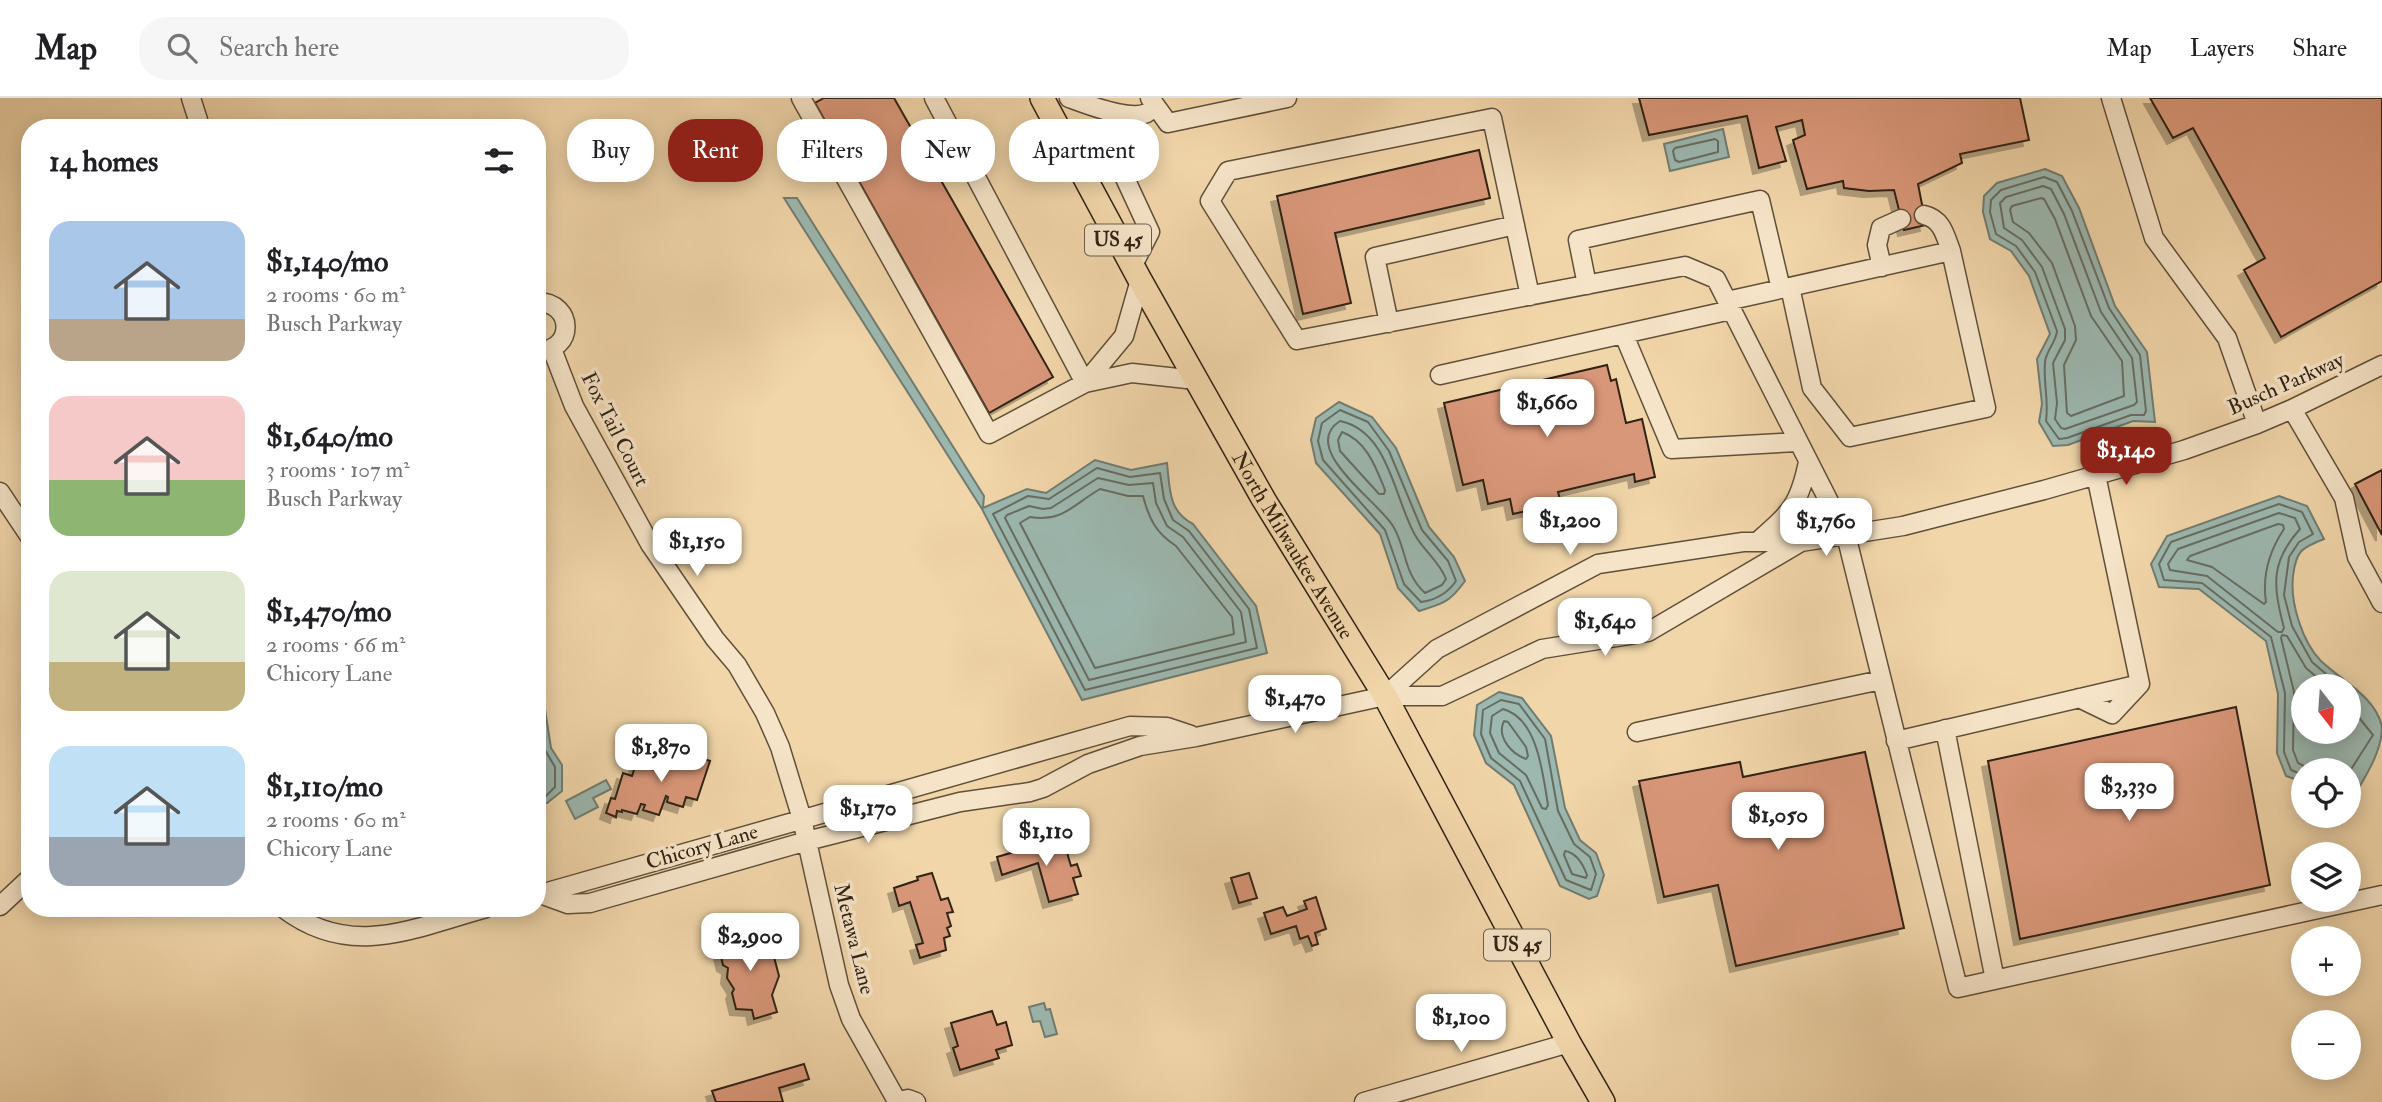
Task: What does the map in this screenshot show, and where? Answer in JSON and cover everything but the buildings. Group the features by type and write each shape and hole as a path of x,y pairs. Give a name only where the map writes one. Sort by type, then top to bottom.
{"main road":[{"name":"North Milwaukee Avenue","path":"1042,98 1136,274 1264,500 1385,696 1603,1102"}],"street":[{"path":"191,98 198,119"},
{"path":"802,98 989,434 1085,383 1132,373 1196,380"},
{"path":"934,98 1085,383"},
{"path":"1069,98 1091,106 1140,116"},
{"path":"1085,383 1124,335 1136,274 1150,232 1117,161 1119,149 1140,116 1153,103 1168,123 1287,98"},
{"path":"2111,98 2154,238 2227,338 2257,424"},
{"path":"1530,296 1492,118 1228,171 1210,201 1297,340 1389,323 1530,296 1685,266 1716,279 1846,535 1958,988 2382,895"},
{"path":"1587,285 1577,240 1760,200 1812,388 1850,437 1986,408 1951,251 1941,226 1933,217 1924,215"},
{"path":"1882,267 1877,245 1881,228 1901,219"},
{"path":"1389,323 1375,257 1515,225"},
{"path":"1440,375 1623,335 1786,288 1951,251"},
{"name":"Fox Tail Court","path":"546,303 551,304 562,314 565,321 564,335 546,349"},
{"path":"1623,335 1672,449 1797,442"},
{"name":"Fox Tail Court","path":"546,352 650,544 715,639 737,665 765,713 780,747 802,819"},
{"name":"Busch Parkway","path":"1385,696 1437,649 1598,564 1743,542 1801,542 1903,526 2184,450 2292,409 2382,365"},
{"path":"2292,409 2344,498 2357,557 2382,603"},
{"path":"1757,542 1788,516 1802,489 1808,462"},
{"path":"1896,741 2140,684 2096,475"},
{"path":"0,492 21,524"},
{"name":"Busch Parkway","path":"1385,696 1442,696 1542,649 1648,632 1801,542"},
{"path":"1637,732 1881,680"},
{"name":"Chicory Lane","path":"546,897 568,904 590,903 807,841 960,802 1030,792 1088,764 1140,746 1196,737 1385,696"},
{"name":"Chicory Lane","path":"546,893 1130,726 1167,727 1196,737"},
{"path":"1945,729 1995,980"},
{"path":"1050,748 1059,779"},
{"name":"Metawa Lane","path":"802,819 839,985 851,1018 896,1102 908,1099 916,1102"},
{"path":"0,906 21,886"},
{"path":"294,917 321,930 351,937 382,937 454,917"},
{"path":"1364,1102 1569,1043"}],"water":[{"path":"1723,129 1729,157 1670,171 1664,144"},
{"path":"2045,169 2062,176 2079,208 2115,306 2147,352 2155,422 2133,421 2068,445 2053,446 2039,422 2042,404 2037,359 2050,334 2029,276 2011,251 1990,239 1983,212 1984,196 1997,183"},
{"path":"784,198 797,198 984,496 983,508 1027,489 1046,493 1095,460 1131,470 1167,463 1175,506 1185,519 1193,524 1256,606 1267,653 1082,700 982,509"},
{"path":"1339,402 1372,417 1396,448 1429,527 1454,557 1465,581 1455,594 1440,604 1419,611 1398,588 1380,534 1316,463 1311,440 1316,418"},
{"path":"2279,496 2307,506 2324,539 2305,548 2298,556 2293,576 2293,598 2308,643 2321,661 2337,674 2291,674 2291,744 2361,744 2361,694 2379,716 2382,727 2377,752 2361,784 2361,758 2291,758 2291,778 2286,776 2277,753 2278,694 2266,641 2199,589 2159,587 2151,564 2167,536"},
{"path":"1499,692 1522,698 1551,736 1565,808 1580,840 1596,853 1604,875 1597,896 1589,899 1560,886 1514,785 1486,763 1474,735 1477,705"},
{"path":"546,716 551,748 562,765 562,791 547,803"},
{"path":"606,780 611,789 593,798 598,807 575,819 566,801"},
{"path":"1044,1003 1046,1010 1050,1009 1057,1034 1045,1037 1040,1021 1033,1022 1029,1007"}]}
